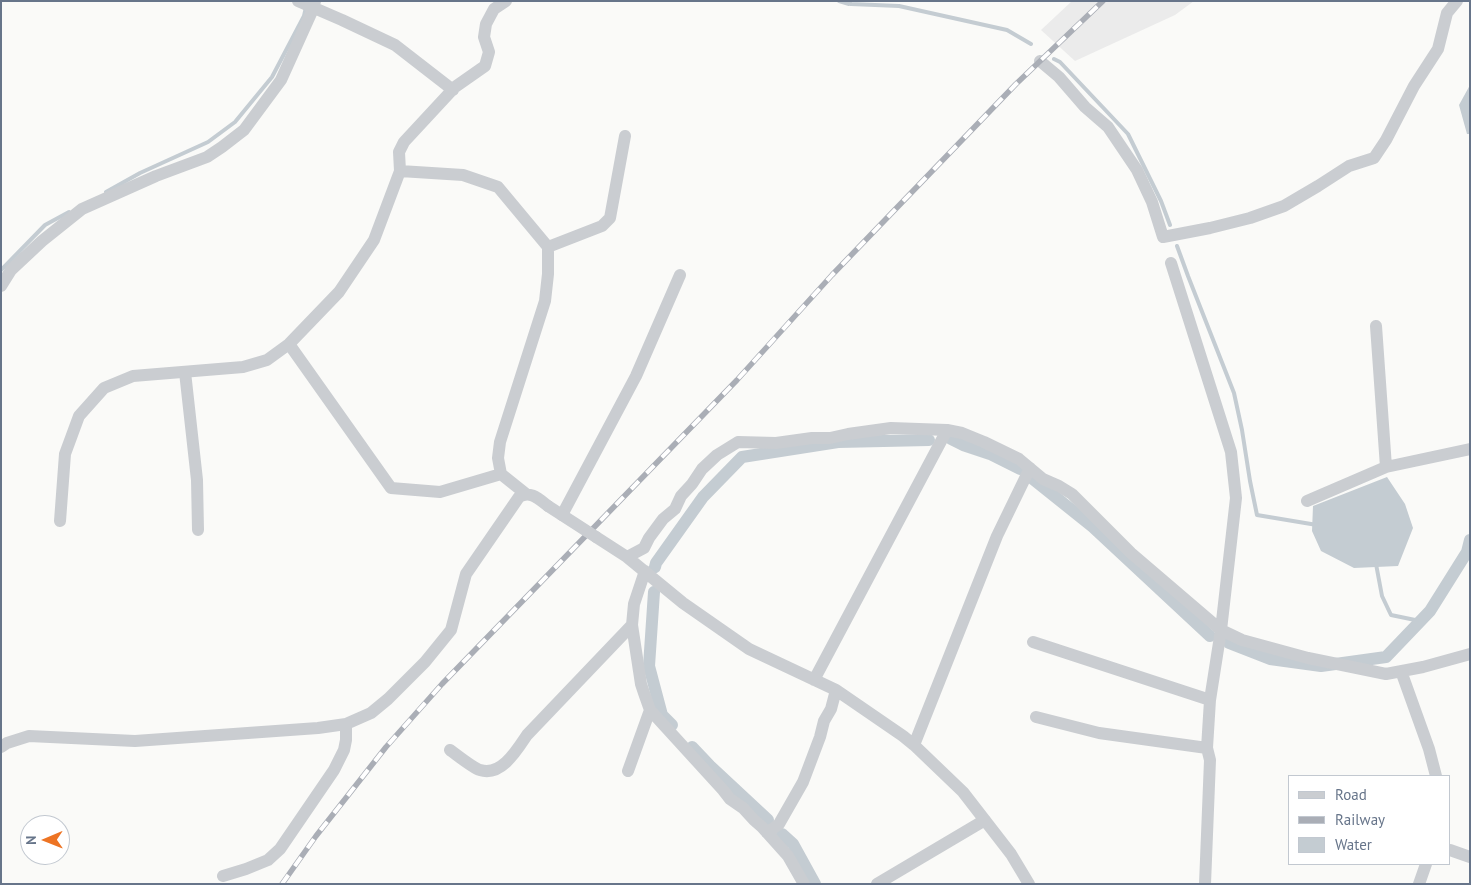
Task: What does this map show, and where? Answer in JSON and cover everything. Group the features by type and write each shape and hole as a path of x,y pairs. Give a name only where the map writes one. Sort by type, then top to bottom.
{"street":[{"path":"60,521 65,454 79,416 104,388 133,376 243,367 267,360 289,344 339,292 374,240 400,171 399,152 404,142 453,90 485,66 489,52 484,37 486,24 494,9 506,1"},
{"path":"1040,61 1059,77 1085,107 1108,127 1137,170 1152,202 1163,237 1250,218 1284,206 1348,166 1374,158 1386,140 1414,86 1438,49 1447,13 1457,1"},
{"path":"298,2 314,6 395,46 453,90"},
{"path":"1,286 11,270 23,258 82,209 156,176 207,158 244,130 281,80 314,6"},
{"path":"548,247 602,226 610,218 625,136"},
{"path":"400,171 463,175 498,187 548,247 545,301 500,442 498,458 501,474 526,494 534,496 627,557 683,603 749,649 836,690 903,736 963,792 1012,854 1029,884"},
{"path":"1171,263 1231,452 1236,498 1221,630 1210,700 1206,748 1210,760 1205,884"},
{"path":"562,515 636,376 680,275"},
{"path":"1376,326 1386,467"},
{"path":"289,344 391,488 440,492 501,474"},
{"path":"185,372 198,480 198,530"},
{"path":"627,557 644,548 662,519 675,509 681,496 702,469 716,455 738,442 776,443 812,438 830,438 891,428 947,430 962,433 1019,459 1043,479 1072,494 1131,553 1221,630 1242,640 1308,658 1386,674 1402,672 1470,654"},
{"path":"814,680 947,430"},
{"path":"1307,501 1386,467 1470,449"},
{"path":"914,745 997,536 1030,468"},
{"path":"1,747 7,743 29,736 135,742 318,728 346,724 371,713 425,662 451,630 466,574 519,497 526,494"},
{"path":"644,571 634,604 632,625 641,684 650,710 730,799 743,808 788,856 804,884"},
{"path":"450,750 479,770 494,771 505,763 527,735 632,625"},
{"path":"1033,642 1210,700"},
{"path":"1402,672 1429,749 1436,775"},
{"path":"767,833 779,824 803,782 836,690"},
{"path":"628,771 650,710"},
{"path":"1036,717 1099,733 1206,748"},
{"path":"223,876 246,870 268,860 280,849 341,757 346,740 346,724"},
{"path":"877,884 985,820"},
{"path":"1451,850 1470,857"},
{"path":"1420,884 1426,865"}],"shaded area":[{"path":"1072,1 1194,1 1175,15 1075,61 1041,30"}],"water":[{"path":"1470,85 1470,134 1467,134 1459,105"},
{"path":"1387,477 1405,504 1413,528 1398,566 1354,568 1321,551 1312,531 1313,506"}],"waterway":[{"path":"839,1 849,4"},
{"path":"848,1 851,4 899,6 1007,30 1031,44"},
{"path":"106,192 140,173 208,142 235,122 272,77 304,16 306,7"},
{"path":"1054,59 1060,62 1128,134 1161,201 1170,225"},
{"path":"1,270 45,225 69,212"},
{"path":"1177,246 1234,393 1257,515 1317,525"},
{"path":"951,439 990,454 1020,469"},
{"path":"655,567 703,497 742,457 838,442 929,440"},
{"path":"1033,479 1093,527 1210,636"},
{"path":"1229,643 1270,659 1321,666 1386,657 1430,611 1467,552 1470,540"},
{"path":"1376,564 1382,596 1391,615 1420,621"},
{"path":"654,592 649,666 662,715 672,725"},
{"path":"692,747 768,820"},
{"path":"782,834 793,844 815,884"}],"railway":[{"path":"282,884 316,836 386,747 442,684 737,380 832,275 1016,84 1103,1"}]}
